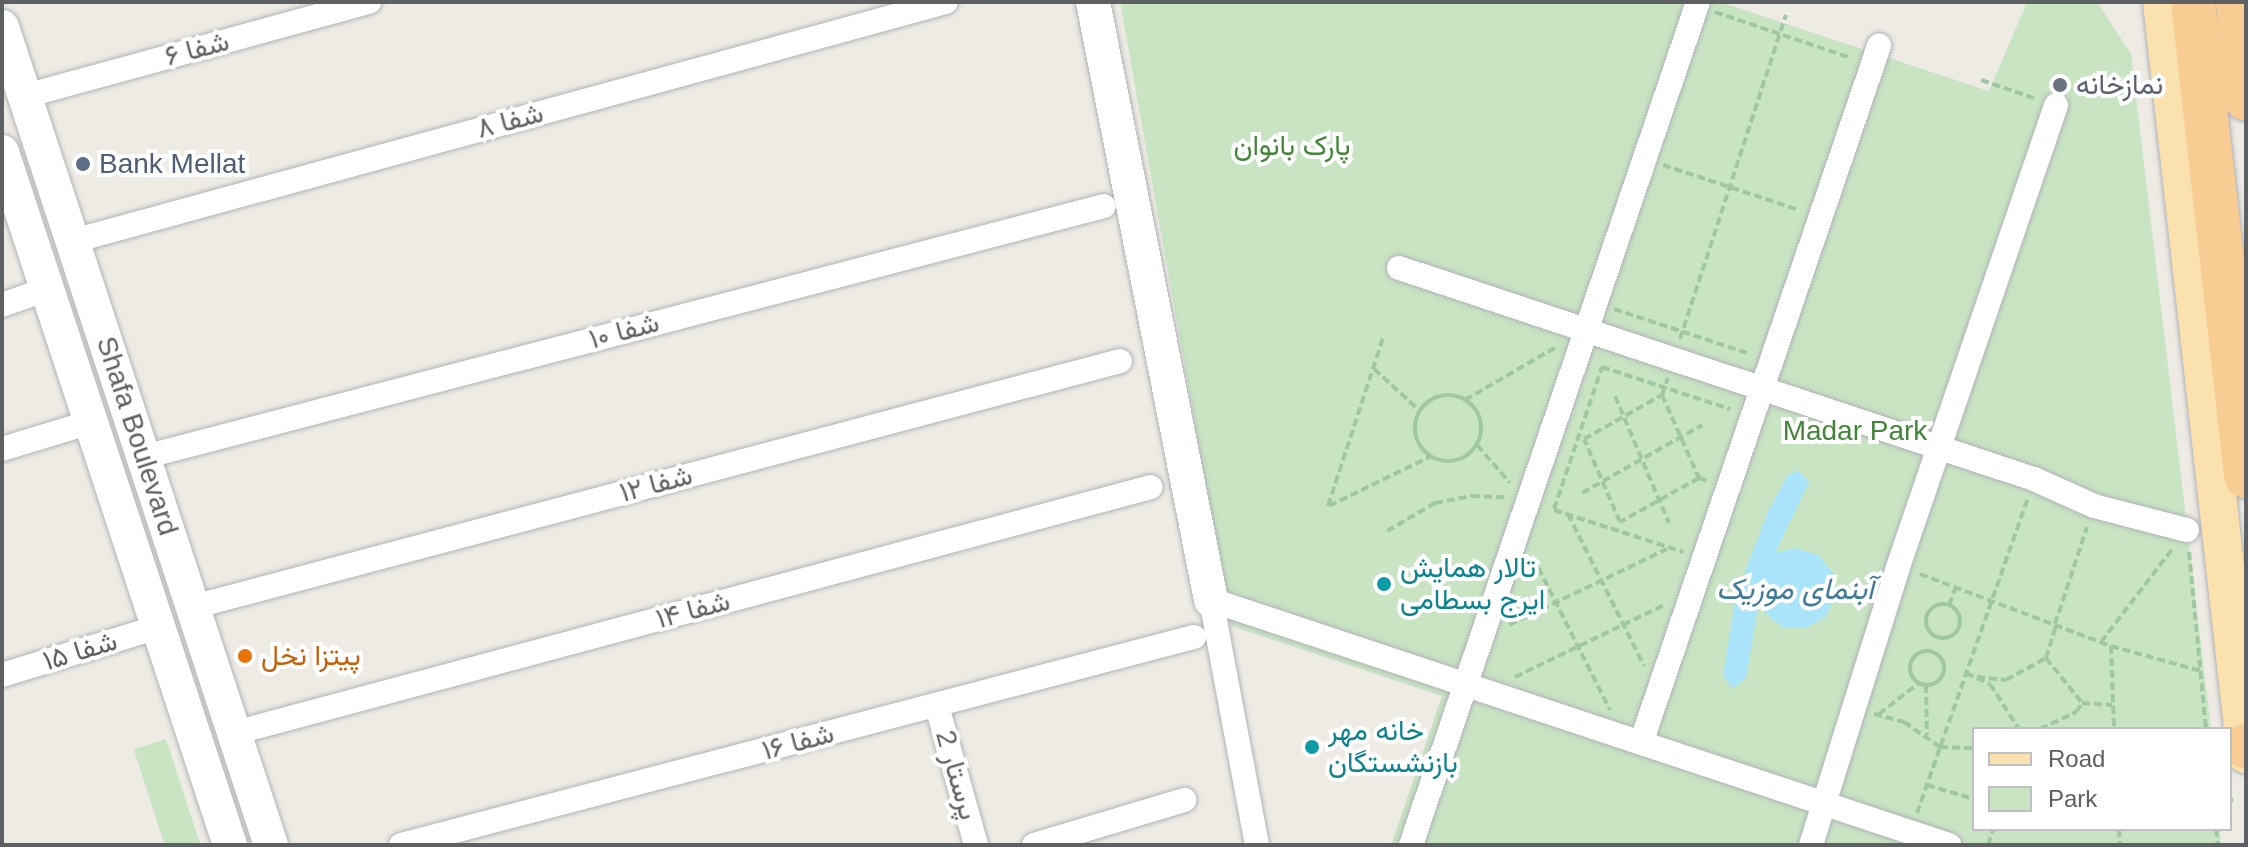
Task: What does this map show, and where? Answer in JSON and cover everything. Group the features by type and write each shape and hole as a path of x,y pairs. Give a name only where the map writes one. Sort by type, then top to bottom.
{"highway":[{"path":"2167,7 2199,89 2246,476"},
{"path":"2241,17 2246,99"}],"main road":[{"path":"2167,7 2246,754"}],"street":[{"name":"شفا ۶","path":"25,96 369,2"},
{"name":"شفا ۸","path":"73,241 946,2"},
{"path":"1093,2 1257,845"},
{"path":"1411,845 1476,688 1481,639 1698,4"},
{"name":"Shafa Boulevard","path":"2,27 271,845"},
{"path":"1632,740 1658,693 1693,591 1693,556 1762,389 1876,55"},
{"path":"1811,845 1898,567 2056,105"},
{"name":"Shafa Boulevard","path":"2,152 230,845"},
{"name":"شفا ۱۰","path":"144,457 1104,206"},
{"path":"1399,268 2034,479 2094,506 2187,530"},
{"path":"2,305 47,289"},
{"name":"شفا ۱۲","path":"193,607 1120,361"},
{"path":"2,449 91,422"},
{"name":"شفا ۱۴","path":"234,733 1151,487"},
{"path":"1211,600 1949,845"},
{"name":"شفا ۱۵","path":"2,675 158,627"},
{"name":"شفا ۱۶","path":"401,845 1194,637"},
{"name":"پرستار 2","path":"937,706 976,845"},
{"path":"1034,845 1184,800"}],"path":[{"path":"1698,4 1780,34 1876,55"},
{"path":"1618,531 1620,522 1584,439 1662,395 1786,15"},
{"path":"1981,80 2056,105"},
{"path":"1645,159 1821,217"},
{"path":"1596,302 1772,361"},
{"path":"1465,400 1586,330"},
{"path":"1383,338 1328,506 1431,456 1461,458 1477,445"},
{"path":"1554,509 1602,367 1730,409 1725,423"},
{"path":"1373,368 1420,411"},
{"path":"1420,411 1445,395 1465,400 1479,415 1477,445 1528,502"},
{"path":"1620,522 1699,478 1662,395"},
{"path":"1615,396 1669,523"},
{"path":"1420,411 1417,441 1431,456"},
{"path":"1582,493 1702,425"},
{"path":"1701,495 1711,466"},
{"path":"1910,832 2034,479"},
{"path":"1387,531 1418,510 1453,499 1491,495 1554,509 1693,556"},
{"path":"1966,673 2006,680 2046,658 2094,506"},
{"path":"1568,514 1658,693"},
{"path":"1519,529 1578,646 1632,740"},
{"path":"2101,642 2187,530"},
{"path":"2187,530 2206,727"},
{"path":"1686,537 1693,556"},
{"path":"1481,639 1669,548"},
{"path":"1898,567 1992,599 2111,646 2201,671"},
{"path":"1949,605 1956,587"},
{"path":"1476,688 1578,646 1693,591"},
{"path":"1936,605 1949,605 1959,614 1960,627 1951,637 1938,638 1927,629 1926,615 1936,605"},
{"path":"1933,651 1938,638"},
{"path":"2111,646 2114,727"},
{"path":"1920,651 1933,651 1943,661 1943,675 1926,685 1919,683 1910,673 1911,660 1920,651"},
{"path":"2046,658 2082,703 2112,705"},
{"path":"1977,677 2002,698 2018,727"},
{"path":"1878,715 1919,683"},
{"path":"1926,685 1927,735"},
{"path":"2044,727 2076,712 2082,703"},
{"path":"1853,718 1878,715 1927,735 1940,747 1972,748"},
{"path":"1927,785 1972,798"}],"green space":[{"name":"Madar Park","path":"1120,2 1720,2 1989,91 2027,2 2097,2 2131,54 2211,727 1972,727 1972,831 2220,831 2221,845 1391,845 1442,696 1231,626"},
{"path":"166,739 200,845 165,845 134,750"}],"water":[{"name":"آبنمای موزیک","path":"1798,470 1809,482 1775,553 1795,548 1818,555 1833,573 1836,595 1826,616 1806,628 1783,628 1758,607 1746,678 1733,688 1723,676 1736,596 1767,514 1787,476"}],"place":[{"name":"نمازخانه","path":"2060,85"},
{"name":"Bank Mellat","path":"83,164"},
{"name":"تالار همایش ایرج بسطامی","path":"1384,584"},
{"name":"پیتزا نخل","path":"245,656"},
{"name":"خانه مهر بازنشستگان","path":"1312,747"}],"park label":[{"name":"پارک بانوان","path":"1292,146"}]}
